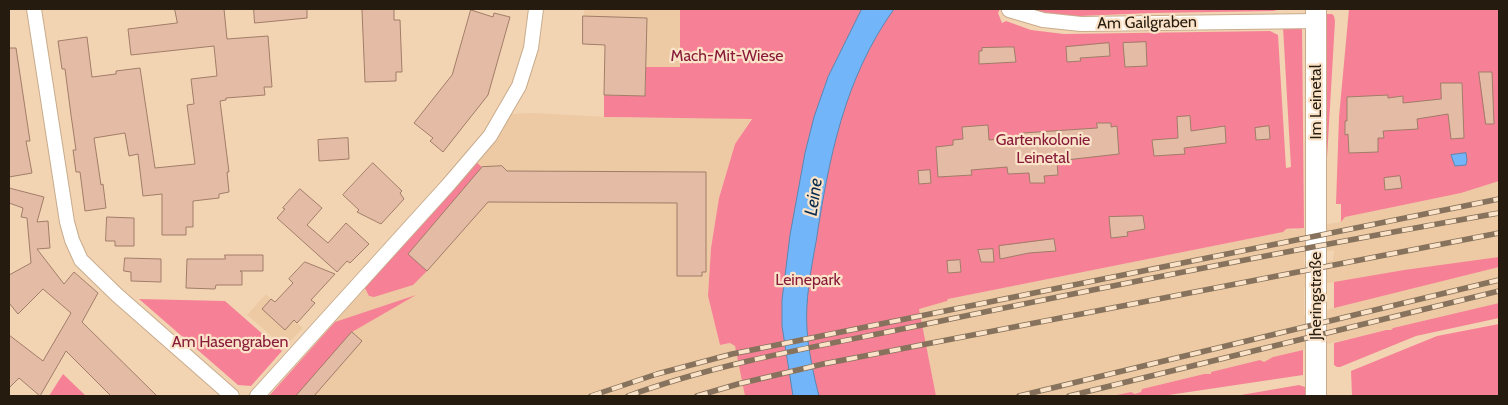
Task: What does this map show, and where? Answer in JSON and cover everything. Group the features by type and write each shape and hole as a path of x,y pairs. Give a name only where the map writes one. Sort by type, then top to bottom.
{"main road":[{"name":"Im Leinetal","path":"1316,15 1316,195"},
{"name":"Jheringstraße","path":"1316,195 1316,396"}],"street":[{"path":"34,9 67,222 72,240 81,260 232,396"},
{"path":"257,396 490,136 519,86 531,48 536,9"},
{"name":"Am Gailgraben","path":"1009,10 1043,20 1082,24 1316,15"}],"shaded area":[{"path":"584,9 680,9 680,67 646,67 605,45 583,44"},
{"path":"533,113 627,118 752,118 735,144 719,198 711,248 708,296 720,345 947,301 948,299 1283,232 1290,228 1294,230 1340,222 1345,217 1461,193 1499,181 1499,303 1273,357 1264,362 1260,360 1212,372 1211,374 1142,389 1141,392 1135,394 1131,392 1112,396 936,396 929,361 770,396 269,396 490,146 511,114","holes":["1334,250 1333,260 1304,265 1304,255","1334,282 1334,308 1304,315 1304,288"]},
{"path":"266,294 303,328 287,345 280,343 247,315"}],"green space":[{"path":"680,9 1000,9 998,13 1002,23 1006,21 1031,30 1064,34 1270,31 1278,35 1286,168 1291,167 1283,27 1302,27 1304,228 1286,229 1283,232 948,299 947,301 919,309 936,396 745,396 735,346 730,343 720,345 708,296 711,248 719,198 735,144 752,119 604,117 604,95 645,96 646,67 680,67"},
{"path":"1028,9 1282,9 1273,11 1055,17"},
{"path":"1349,9 1499,9 1499,181 1461,193 1345,217 1341,222 1341,204 1336,204 1339,117"},
{"path":"1324,14 1332,14 1335,21 1327,158 1324,159"},
{"path":"476,162 482,167 409,254 427,271 413,285 374,297 369,296 365,288"},
{"path":"1499,257 1499,267 1334,308 1334,282"},
{"path":"416,295 352,332 296,396 269,396 335,322"},
{"name":"Am Hasengraben","path":"139,299 225,301 282,351 251,386 238,385"},
{"path":"1499,303 1499,318 1416,336 1340,367 1334,365 1334,343"},
{"path":"1499,324 1499,396 1352,396 1351,371 1437,336"},
{"path":"1303,350 1303,375 1162,396 1112,396 1131,392 1135,394 1141,392 1142,389 1211,374 1211,372 1260,360 1264,362 1273,357"},
{"path":"63,374 86,396 49,396"},
{"path":"1299,385 1308,390 1308,396 1235,396"}],"water":[{"name":"Leine","path":"862,9 894,9 877,36 851,91 841,120 827,180 810,274 807,307 809,345 819,396 793,396 782,326 782,300 790,235 805,153 814,117 828,77"},
{"path":"1466,153 1466,165 1455,166 1451,155"}],"building":[{"path":"175,9 224,9 227,39 268,36 272,87 264,87 265,95 226,98 226,100 220,101 229,172 227,172 229,192 219,194 219,198 193,201 193,227 186,227 186,235 162,235 162,194 143,196 138,154 129,156 125,133 94,138 106,208 85,211 80,172 76,172 73,150 76,150 65,69 62,69 58,41 87,37 92,77 140,68 155,168 195,164 187,105 194,104 191,79 217,76 214,46 131,55 128,29 177,23"},
{"path":"254,9 307,9 307,18 255,23"},
{"path":"394,9 394,20 400,20 402,72 396,72 396,81 365,82 362,10"},
{"path":"471,10 493,17 494,13 510,17 488,95 443,152 430,141 433,138 414,123 452,75"},
{"path":"583,16 647,18 645,96 604,95 605,45 583,44"},
{"path":"1146,42 1147,66 1125,67 1123,43"},
{"path":"1109,43 1110,56 1080,58 1081,61 1067,62 1066,47"},
{"path":"1014,47 1016,62 979,64 979,51 982,51 982,48"},
{"path":"9,48 16,48 30,141 26,141 32,173 9,177"},
{"path":"1479,72 1492,72 1494,124 1486,124"},
{"path":"1441,83 1462,83 1464,138 1451,139 1448,114 1417,119 1418,129 1383,131 1384,138 1378,138 1378,152 1349,153 1348,134 1345,135 1347,97 1388,95 1388,98 1403,96 1403,103 1441,99"},
{"path":"1190,116 1191,131 1225,126 1226,143 1184,148 1185,154 1154,156 1152,140 1178,138 1177,117"},
{"path":"1097,123 1111,123 1111,127 1117,126 1119,154 1057,161 1058,175 1044,176 1045,183 1030,183 1029,173 1008,174 1007,167 971,170 972,175 938,177 936,147 953,145 953,140 963,139 962,127 988,125 989,140 1024,137 1023,133 1097,128"},
{"path":"1269,126 1270,139 1256,140 1255,128"},
{"path":"348,138 349,159 319,161 318,140"},
{"path":"373,163 402,191 400,193 404,199 381,224 357,212 359,210 343,195"},
{"path":"502,166 507,171 706,172 706,272 702,272 702,276 677,276 677,203 488,202 427,271 408,254 482,167"},
{"path":"930,170 931,183 919,184 918,171"},
{"path":"1400,176 1402,188 1385,190 1384,178"},
{"path":"9,188 44,197 37,222 48,221 50,248 37,249 64,284 74,272 98,293 82,322 157,396 111,396 66,351 40,396 19,378 9,388 9,335 43,361 71,313 43,289 18,314 9,303 9,275 31,263 27,218 21,217 23,208 9,203"},
{"path":"300,189 322,208 307,225 328,243 346,223 369,244 350,263 347,261 337,272 277,218 285,209 283,208"},
{"path":"1143,216 1145,229 1127,232 1128,236 1111,238 1109,217"},
{"path":"107,217 134,218 134,246 115,246 115,241 106,241"},
{"path":"1054,239 1056,251 1029,253 1000,259 999,246"},
{"path":"993,249 994,262 981,262 978,250"},
{"path":"225,255 263,255 263,271 240,271 242,272 242,285 216,285 215,289 186,288 187,259 225,259"},
{"path":"125,258 161,259 161,282 131,281 131,272 124,271"},
{"path":"960,260 961,272 948,273 947,261"},
{"path":"305,262 335,274 311,300 315,303 297,323 294,320 285,330 262,309 271,299 275,302 293,283 289,279"},
{"path":"352,332 362,341 314,396 296,396"}],"railway":[{"path":"591,396 657,374 732,354 1499,199"},
{"path":"628,396 703,372 780,354 1218,265 1499,213"},
{"path":"697,396 738,384 823,364 1499,233"},
{"path":"1019,396 1499,280"},
{"path":"1069,396 1499,291"}],"park label":[{"name":"Mach-Mit-Wiese","path":"727,56"},
{"name":"Gartenkolonie Leinetal","path":"1043,149"},
{"name":"Leinepark","path":"808,280"}]}
